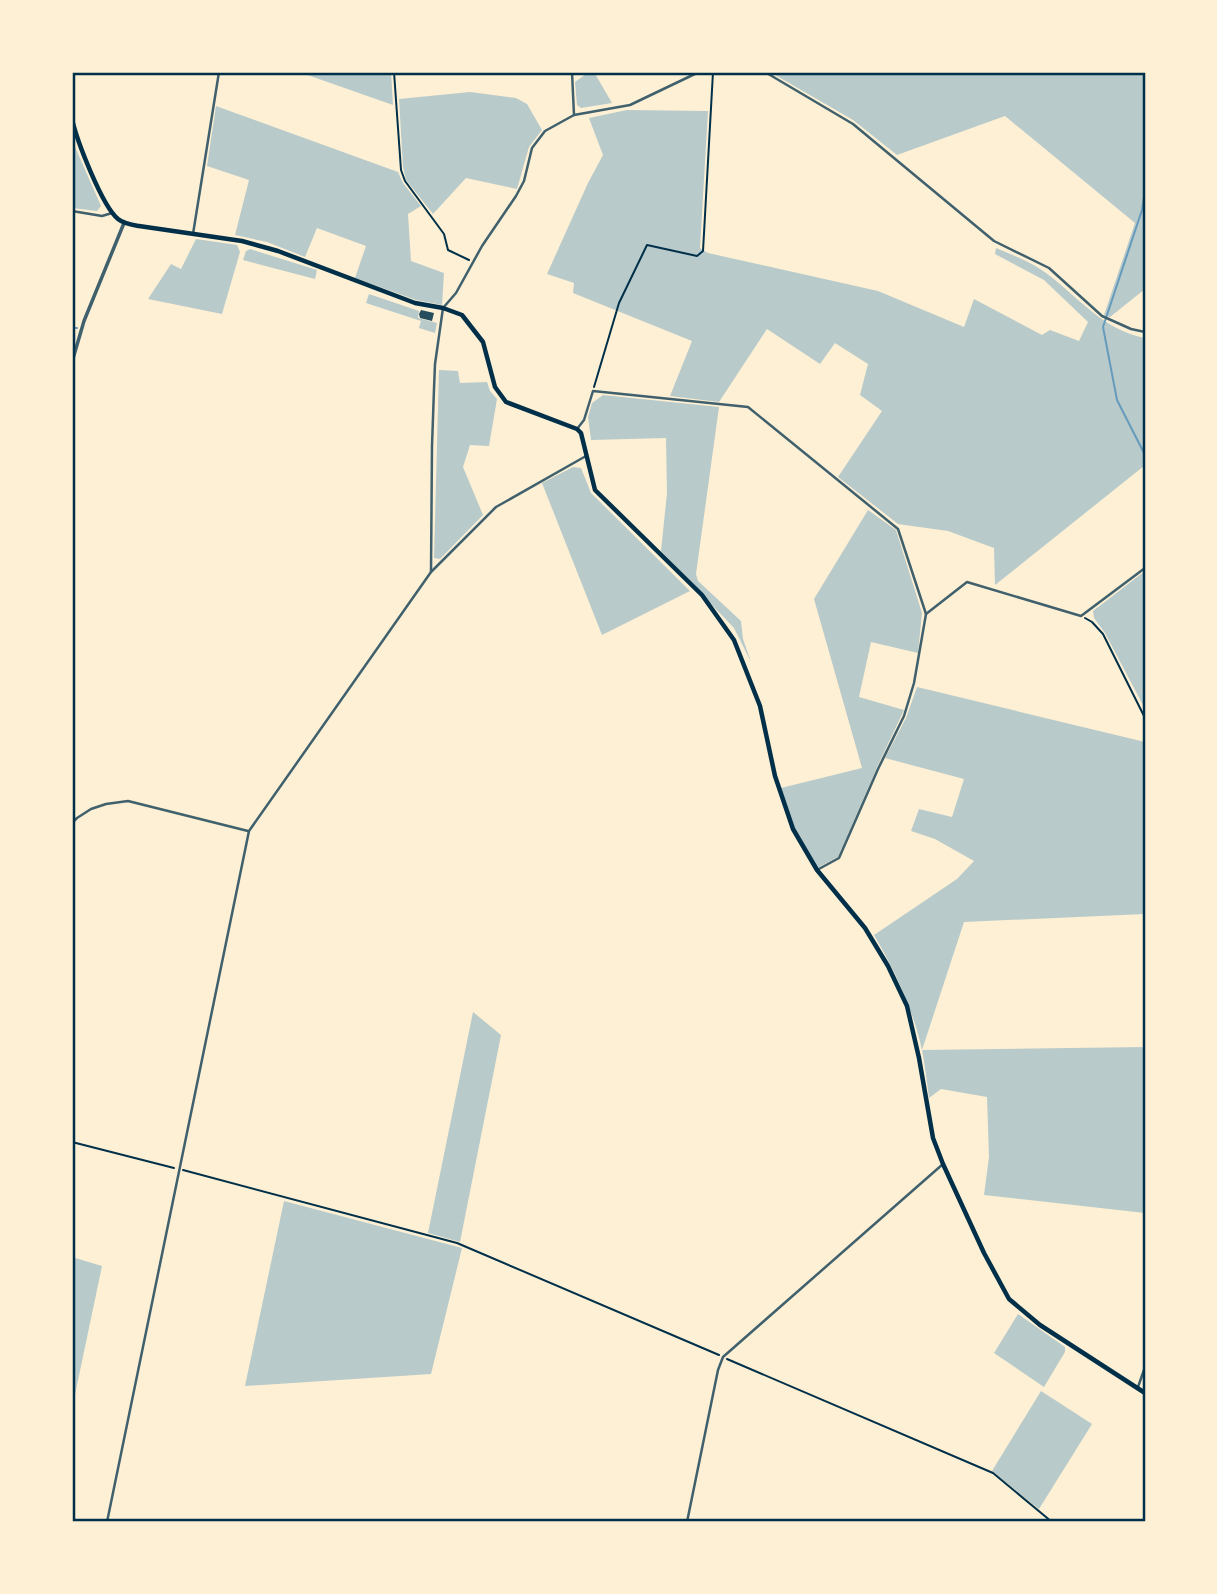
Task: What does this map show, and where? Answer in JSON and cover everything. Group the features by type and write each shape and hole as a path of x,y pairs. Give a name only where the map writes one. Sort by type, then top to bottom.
{"main road":[{"path":"72,119 86,160 106,204 124,223 242,241 278,251 415,303 462,315 482,342 495,387 506,402 577,429 581,433 595,490 702,595 734,640 760,706 775,776 793,829 817,870 865,928 888,966 907,1006 933,1138 984,1253 1009,1298 1040,1325 1145,1393"}],"street":[{"path":"192,234 219,72"},
{"path":"572,72 574,115"},
{"path":"431,572 435,364 443,308 456,293 482,246 516,196 524,181 532,148 544,131 574,115 630,105 699,72"},
{"path":"765,72 853,124 993,241 1049,268 1106,318 1145,332"},
{"path":"72,212 102,216 112,213"},
{"path":"72,362 84,321 124,223"},
{"path":"577,429 584,420 593,391 748,407 898,529 926,614 914,683 904,716 839,858 817,870"},
{"path":"107,1522 248,831 431,572 496,507 586,456"},
{"path":"926,614 967,582 1081,616 1145,568"},
{"path":"72,823 91,809 128,801 248,831"},
{"path":"687,1522 718,1370 723,1357 943,1164"},
{"path":"1138,1389 1145,1367"}],"path":[{"path":"394,72 401,170 405,181 444,234 448,250 473,262"},
{"path":"593,391 619,303 647,245 696,256 703,251 713,72"},
{"path":"1081,616 1092,622 1103,634 1145,718"},
{"path":"72,1142 457,1243 993,1473 1052,1522"}],"shaded area":[{"path":"299,72 391,72 393,105"},
{"path":"589,72 594,72 612,103 581,108 577,105 575,82"},
{"path":"770,72 1145,72 1145,289 1110,317 1104,315 1135,223 1005,116 897,155 853,120"},
{"path":"470,92 516,98 527,104 542,130 529,147 517,189 466,178 433,214 406,180 399,99"},
{"path":"216,106 398,172 421,206 408,214 411,261 444,273 442,305 416,300 355,278 366,246 317,228 305,257 267,242 235,235 249,180 207,166"},
{"path":"627,110 708,111 700,248 708,253 878,291 964,327 974,299 1042,335 1050,330 1079,341 1088,322 1044,280 995,254 996,248 1044,271 1105,321 1130,334 1145,338 1145,467 995,585 994,548 948,531 898,524 838,477 882,411 860,395 868,364 835,343 820,364 767,329 719,402 670,396 692,341 573,293 574,283 547,274 603,155 589,118"},
{"path":"72,140 101,206 97,211 72,208"},
{"path":"196,239 237,245 240,252 222,314 148,299 171,264 181,269"},
{"path":"250,249 317,270 315,279 243,260 246,251"},
{"path":"369,294 419,311 418,318 437,323 435,333 419,328 421,321 366,303"},
{"path":"439,370 458,371 460,383 487,382 497,399 489,446 470,445 463,467 483,515 440,559 434,558"},
{"path":"603,395 719,407 696,574 698,581 741,621 743,639 751,662 734,628 661,551 667,493 666,438 591,440 588,417 592,403"},
{"path":"573,467 581,468 591,493 690,591 602,635 542,483"},
{"path":"868,510 896,530 922,613 918,653 871,642 859,697 904,710 838,857 817,868 794,829 781,788 862,768 814,599"},
{"path":"1145,571 1145,709 1105,633 1094,618 1093,611"},
{"path":"917,687 1145,742 1145,914 964,922 922,1050 902,991 874,935 957,879 974,861 935,839 911,831 919,809 952,817 964,779 885,758 906,718"},
{"path":"473,1012 501,1035 460,1242 428,1233"},
{"path":"1145,1047 1145,1213 984,1195 989,1157 987,1097 941,1089 929,1098 922,1050"},
{"path":"284,1201 462,1248 431,1374 245,1386"},
{"path":"72,1257 102,1266 72,1409"},
{"path":"1018,1314 1065,1347 1065,1352 1044,1387 994,1353"},
{"path":"1041,1391 1092,1424 1039,1509 992,1471"}],"building":[{"path":"421,310 434,313 432,321 420,318"}],"waterway":[{"path":"1145,190 1142,210 1103,327 1117,400 1145,455"},
{"path":"72,328 77,328"}]}
